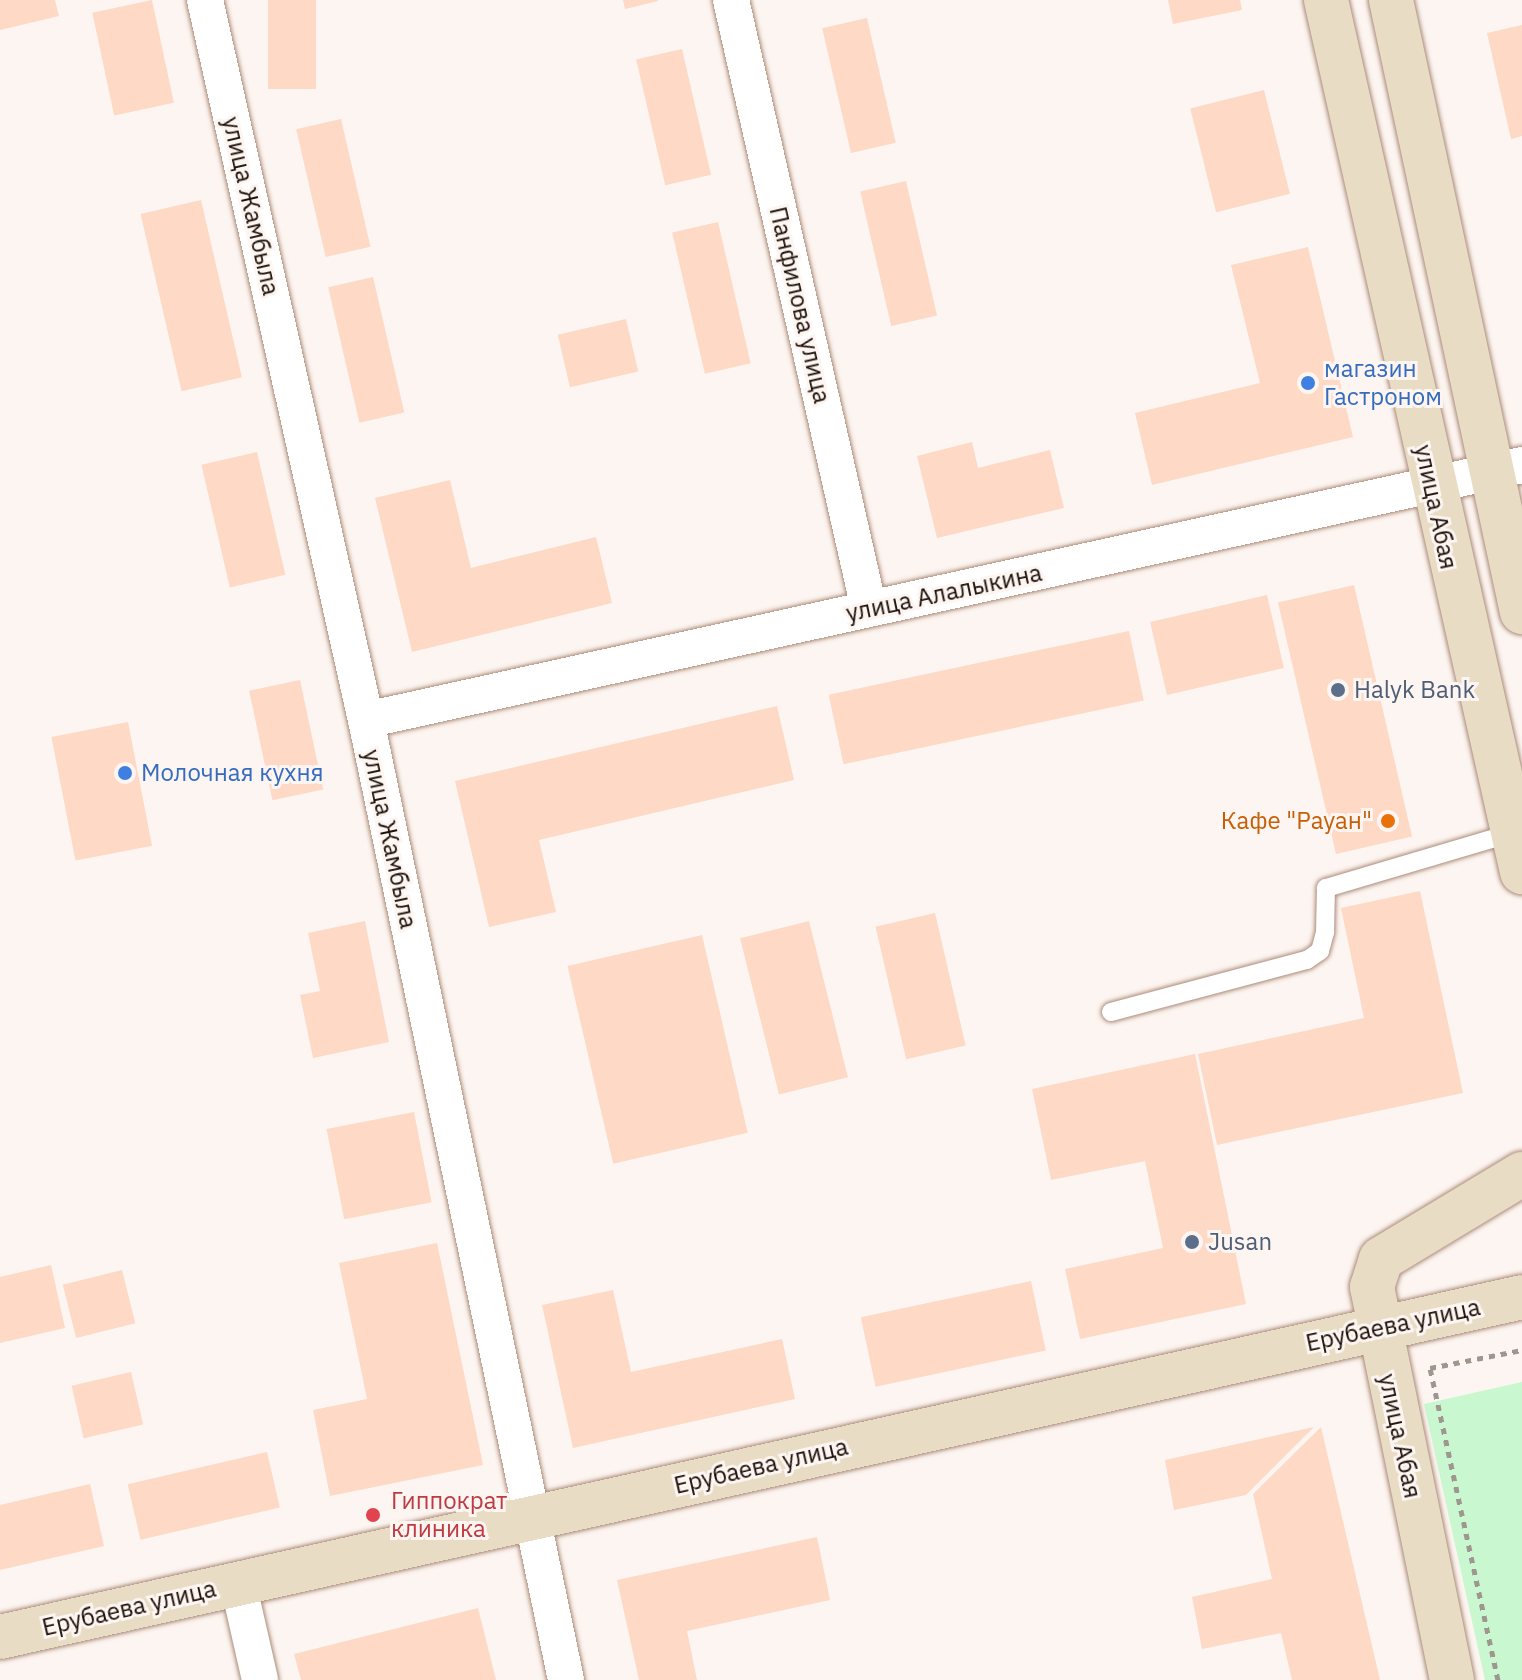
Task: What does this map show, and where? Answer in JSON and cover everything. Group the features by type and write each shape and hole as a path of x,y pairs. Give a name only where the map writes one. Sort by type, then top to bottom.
{"main road":[{"name":"улица Абая","path":"1326,0 1432,486 1517,852"},
{"path":"1391,0 1508,468 1522,612"},
{"name":"улица Абая","path":"1452,1680 1377,1328 1372,1287 1381,1259 1522,1174"},
{"name":"Ерубаева улица","path":"0,1637 1522,1297"}],"street":[{"name":"улица Жамбыла","path":"205,0 366,720 529,1518 566,1680"},
{"name":"Панфилова улица","path":"731,0 869,609"},
{"name":"улица Алалыкина","path":"366,720 1508,468"},
{"path":"238,1583 260,1680"}],"lane":[{"path":"1111,1012 1307,960 1323,941 1326,888 1517,852"}],"path":[{"path":"1498,1680 1430,1368 1522,1350"}],"green space":[{"path":"1522,1382 1522,1680 1485,1680 1424,1404"}],"building":[{"path":"0,0 55,0 59,16 0,30"},
{"path":"152,0 174,103 114,115 92,13"},
{"path":"268,0 316,0 316,89 268,89"},
{"path":"623,0 658,0 658,1 625,9"},
{"path":"1168,0 1240,0 1242,10 1173,24"},
{"path":"867,18 896,143 851,153 822,28"},
{"path":"1522,25 1522,136 1511,139 1487,33"},
{"path":"682,49 711,175 665,185 636,60"},
{"path":"1264,90 1290,194 1216,212 1190,108"},
{"path":"341,119 370,247 326,257 296,129"},
{"path":"906,181 937,315 891,326 860,192"},
{"path":"201,200 242,377 182,391 141,214"},
{"path":"718,222 751,363 705,374 672,233"},
{"path":"1308,247 1353,437 1152,485 1135,413 1260,383 1231,265"},
{"path":"373,277 404,412 359,423 328,287"},
{"path":"626,319 638,372 570,387 558,335"},
{"path":"972,442 978,468 1050,450 1064,508 937,538 917,456"},
{"path":"257,452 285,575 230,588 201,465"},
{"path":"450,480 471,568 596,537 612,603 412,652 375,498"},
{"path":"1354,585 1412,836 1336,854 1278,603"},
{"path":"1267,595 1284,668 1167,695 1150,622"},
{"path":"1129,631 1144,700 843,764 829,695"},
{"path":"300,680 323,790 272,800 249,691"},
{"path":"777,706 794,780 539,840 556,912 489,927 455,781"},
{"path":"128,722 152,846 75,861 51,737"},
{"path":"1420,891 1463,1093 1217,1145 1198,1054 1364,1018 1341,908"},
{"path":"935,913 966,1046 906,1059 876,927"},
{"path":"365,921 389,1042 313,1058 300,995 320,991 308,933"},
{"path":"809,921 848,1077 779,1094 740,938"},
{"path":"702,935 748,1133 613,1164 568,966"},
{"path":"1195,1054 1246,1304 1080,1339 1065,1269 1163,1248 1145,1161 1051,1180 1032,1089"},
{"path":"414,1112 432,1202 344,1219 327,1129"},
{"path":"437,1243 483,1465 330,1496 313,1410 367,1399 339,1263"},
{"path":"51,1265 65,1328 0,1343 0,1277"},
{"path":"122,1270 135,1323 76,1338 63,1285"},
{"path":"1031,1281 1046,1350 876,1387 861,1317"},
{"path":"613,1290 631,1372 782,1339 795,1399 573,1448 542,1305"},
{"path":"131,1372 143,1425 84,1438 72,1386"},
{"path":"1314,1427 1246,1495 1174,1510 1165,1460"},
{"path":"1321,1427 1380,1680 1292,1680 1281,1633 1202,1649 1192,1597 1272,1579 1253,1494"},
{"path":"267,1452 280,1508 140,1540 128,1484"},
{"path":"90,1484 104,1546 0,1570 0,1505"},
{"path":"817,1537 830,1600 687,1631 697,1680 639,1680 617,1580"},
{"path":"478,1608 496,1680 301,1680 294,1654"}],"place":[{"name":"магазин Гастроном","path":"1308,383"},
{"name":"Halyk Bank","path":"1338,690"},
{"name":"Молочная кухня","path":"125,773"},
{"name":"Кафе \"Рауан\"","path":"1388,821"},
{"name":"Jusan","path":"1192,1242"},
{"name":"Гиппократ клиника","path":"373,1515"}]}
